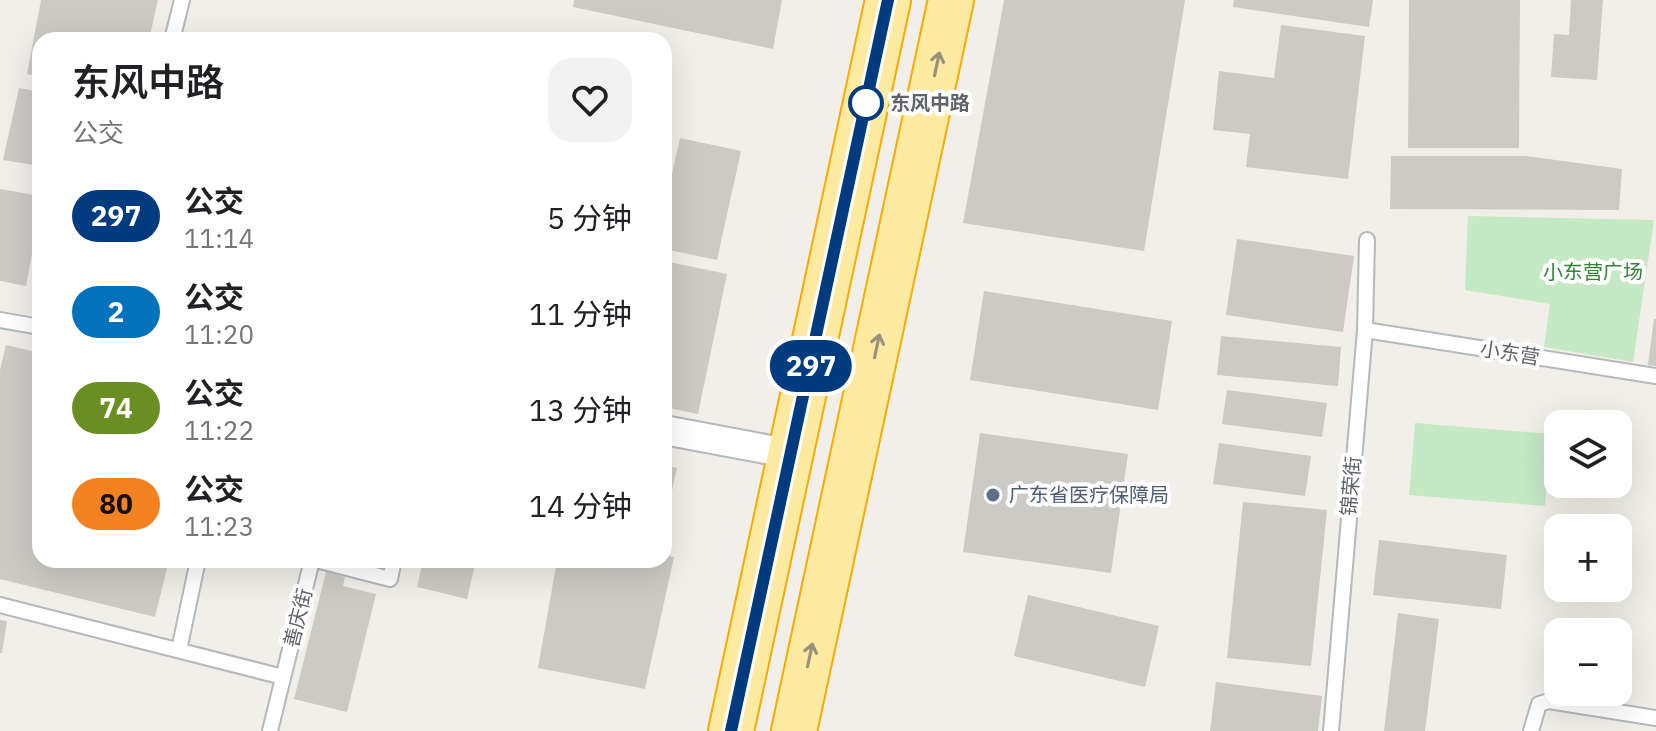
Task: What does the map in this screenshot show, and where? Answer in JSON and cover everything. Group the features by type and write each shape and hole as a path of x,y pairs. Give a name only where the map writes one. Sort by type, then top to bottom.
{"highway":[{"path":"731,731 888,0"},
{"path":"794,731 951,0"}],"street":[{"path":"672,432 792,454"}],"lane":[{"path":"174,32 182,0"},
{"name":"锦荣街","path":"1331,731 1365,330 1367,240"},
{"path":"0,320 32,326"},
{"name":"小东营","path":"1365,330 1656,376"},
{"path":"179,650 196,568"},
{"name":"善庆街","path":"270,731 312,568"},
{"path":"346,568 390,579 392,568"},
{"path":"0,605 283,677"},
{"path":"1531,731 1539,704 1549,701 1656,718"}],"green space":[{"name":"小东营广场","path":"1468,216 1654,220 1633,362 1544,347 1550,304 1465,290"},
{"path":"1415,423 1544,433 1545,506 1409,495"}],"building":[{"path":"41,0 158,0 151,32 35,32"},
{"path":"574,0 782,0 773,49 573,7"},
{"path":"1004,0 1185,0 1144,251 963,223"},
{"path":"1234,0 1373,0 1369,27 1233,7"},
{"path":"1409,0 1520,0 1519,148 1408,148"},
{"path":"1571,0 1603,0 1597,80 1551,77 1554,34 1569,35"},
{"path":"1281,25 1365,36 1348,179 1246,167 1250,134 1213,130 1219,71 1274,78"},
{"path":"32,48 32,75 27,74"},
{"path":"19,88 32,90 32,165 3,160"},
{"path":"680,138 741,151 717,260 672,251 672,174"},
{"path":"1391,156 1526,156 1622,169 1619,210 1390,209"},
{"path":"0,189 32,195 32,253 26,286 0,281"},
{"path":"1237,239 1354,256 1343,332 1226,315"},
{"path":"672,263 727,274 698,414 672,409"},
{"path":"984,291 1172,321 1158,410 970,380"},
{"path":"1656,319 1656,366 1648,365"},
{"path":"1221,336 1341,347 1338,386 1217,375"},
{"path":"6,345 32,351 32,568 167,568 155,617 0,579 0,370"},
{"path":"1227,390 1327,403 1322,437 1222,424"},
{"path":"980,433 1128,454 1111,573 963,552"},
{"path":"1219,443 1311,456 1305,496 1213,484"},
{"path":"672,467 677,468 672,490"},
{"path":"1243,502 1327,510 1311,666 1227,658"},
{"path":"1379,540 1507,555 1501,609 1373,595"},
{"path":"421,568 474,568 467,599 417,587"},
{"path":"556,568 672,568 645,689 538,668"},
{"path":"326,572 345,577 343,586 376,594 347,712 294,699"},
{"path":"1028,595 1159,626 1145,687 1014,656"},
{"path":"1398,613 1439,619 1425,731 1384,731"},
{"path":"0,620 7,621 2,653 0,653"},
{"path":"1216,682 1322,696 1318,731 1210,731"}],"bus line":[{"name":"297","path":"731,731 888,0"}],"place":[{"name":"东风中路","path":"866,103"},
{"name":"广东省医疗保障局","path":"993,495"}]}
